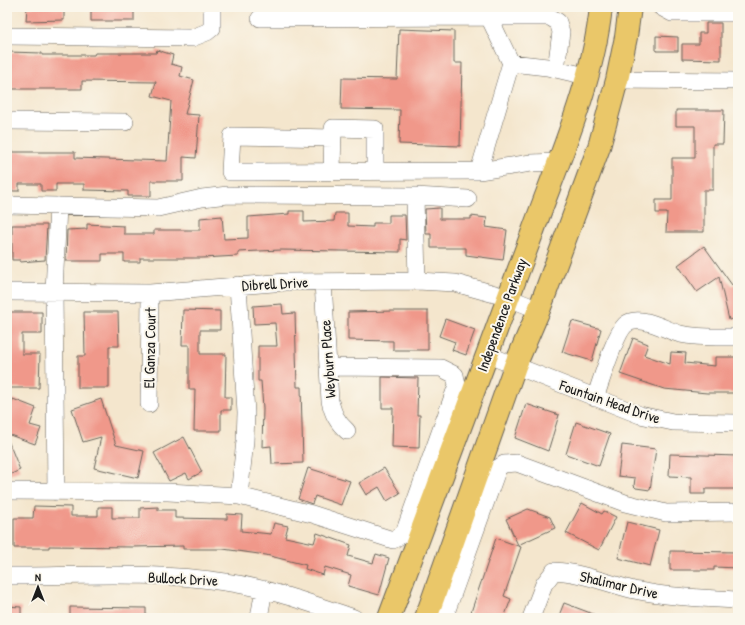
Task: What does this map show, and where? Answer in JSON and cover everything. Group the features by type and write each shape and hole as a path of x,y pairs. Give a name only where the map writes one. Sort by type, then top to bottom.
{"main road":[{"name":"Independence Parkway","path":"389,618 488,355 573,120 598,35 601,7"},
{"name":"Independence Parkway","path":"426,618 515,366 539,310 599,147 617,80 626,38 630,7"},
{"path":"586,76 617,80"}],"street":[{"path":"7,36 192,38 207,32 212,28 212,7"},
{"path":"661,7 672,14 738,13"},
{"path":"479,171 511,63 489,17"},
{"path":"260,18 550,17 558,22 561,32 556,69"},
{"path":"511,63 556,69 586,76"},
{"path":"617,80 738,81"},
{"path":"7,121 125,122"},
{"path":"326,171 333,138 333,128 375,129 375,171"},
{"path":"333,138 232,136 230,172 479,171 531,163 558,162"},
{"path":"7,205 158,208 202,198 228,195 415,196 468,199"},
{"path":"415,196 417,281"},
{"path":"56,492 54,292 58,206"},
{"name":"Dibrell Drive","path":"7,292 150,293 286,282 417,281 455,283 509,298 539,310"},
{"name":"Weyburn Place","path":"323,282 332,413 339,424 347,431"},
{"path":"238,285 246,413 245,441 239,496"},
{"name":"El Ganza Court","path":"149,404 150,293"},
{"path":"595,398 620,331 630,322 641,321 693,336 738,337"},
{"name":"Fountain Head Drive","path":"488,355 595,398 658,420 691,423 738,423"},
{"path":"7,491 168,492 239,496 312,514 393,540 404,533 457,385 455,375 440,368 328,367"},
{"path":"444,618 498,468 504,464 517,463 625,503 666,512 738,512"},
{"name":"Shalimar Drive","path":"531,618 544,584 554,571 564,571 605,583 665,596 738,600"},
{"name":"Bullock Drive","path":"7,576 165,576 226,582 264,590 354,618"},
{"path":"259,618 264,590"}],"building":[{"path":"27,7 64,7 64,20 26,21"},
{"path":"91,7 134,7 134,21 91,21"},
{"path":"706,23 721,23 721,60 682,59 682,44 699,44 699,33 706,33"},
{"path":"399,29 454,31 454,63 462,63 460,146 399,144 400,110 341,109 342,78 397,79"},
{"path":"656,36 678,37 678,51 656,51"},
{"path":"157,50 173,55 171,64 182,67 180,76 194,80 185,114 199,115 196,158 183,157 183,181 151,181 151,196 128,196 128,191 84,190 84,184 56,184 56,191 41,191 41,184 19,184 19,191 7,191 7,152 75,152 75,158 167,161 171,101 152,96 156,82 82,81 82,89 7,89 8,52 42,53 42,55 94,55 95,53 156,53"},
{"path":"676,110 724,110 723,144 713,144 713,190 704,190 704,232 666,232 667,213 656,213 656,200 672,200 672,158 695,158 695,126 676,126"},
{"path":"440,208 440,219 471,219 471,216 487,218 486,227 507,230 503,260 466,255 466,248 431,248 431,234 426,234 425,209"},
{"path":"289,211 304,211 304,222 334,221 335,213 348,213 348,226 373,227 373,223 389,223 389,215 405,215 406,240 400,239 400,252 281,250 238,252 238,256 202,258 140,258 140,262 124,262 124,254 102,254 102,261 66,261 67,230 87,229 87,224 124,226 124,234 154,234 154,230 200,230 200,218 222,216 224,239 248,238 248,217 289,214"},
{"path":"12,225 47,225 45,260 20,262 20,260 12,260"},
{"path":"704,246 732,285 738,284 738,318 729,320 719,277 697,292 678,265"},
{"path":"282,304 283,314 295,313 297,387 301,387 303,463 272,464 271,446 262,447 263,408 261,381 258,381 258,346 277,346 275,323 254,324 253,306"},
{"path":"183,310 220,311 220,330 200,330 200,354 226,354 225,397 231,397 231,410 221,410 221,431 194,431 195,389 189,389 189,345 182,345"},
{"path":"428,311 428,350 393,350 393,341 348,340 348,312"},
{"path":"7,312 42,312 42,334 22,334 22,354 40,354 39,388 7,388"},
{"path":"84,312 118,312 119,346 109,346 109,388 78,388 78,356 85,356"},
{"path":"445,319 475,330 466,355 452,350 455,342 439,336"},
{"path":"572,321 601,329 592,361 562,352"},
{"path":"633,338 648,344 644,355 670,364 671,352 686,353 685,363 715,366 715,357 738,357 738,393 707,393 664,389 620,374"},
{"path":"382,377 418,378 417,415 420,415 419,448 392,447 393,408 382,408"},
{"path":"13,399 36,408 30,425 41,428 35,444 7,434 7,415"},
{"path":"101,399 116,445 144,451 138,478 94,468 101,437 83,442 72,409"},
{"path":"526,404 559,415 548,451 515,438"},
{"path":"576,422 610,434 599,466 566,454"},
{"path":"184,437 202,472 189,479 186,473 169,481 154,453"},
{"path":"7,438 20,470 7,476"},
{"path":"622,445 656,449 650,490 636,488 634,486 635,478 618,476"},
{"path":"670,454 738,456 738,489 705,489 705,494 691,494 691,477 669,476"},
{"path":"308,468 350,481 341,505 315,496 312,504 298,499"},
{"path":"384,468 400,493 387,501 379,487 366,495 359,483"},
{"path":"582,503 602,514 604,511 616,517 599,550 566,533"},
{"path":"34,506 71,507 71,516 98,516 98,507 112,507 112,518 140,518 140,508 158,507 158,510 175,510 175,518 227,519 227,514 242,515 241,531 271,534 274,523 288,526 285,537 314,543 317,533 351,545 348,556 373,563 376,554 389,558 379,595 348,586 351,575 325,567 323,575 305,569 306,565 266,555 223,549 183,549 183,546 49,546 49,548 14,548 14,518 33,518"},
{"path":"528,509 550,517 555,528 518,545 506,519"},
{"path":"627,522 659,530 650,566 618,558"},
{"path":"496,538 521,547 504,596 511,599 504,618 469,618"},
{"path":"670,551 738,552 738,568 714,567 714,570 670,570"},
{"path":"564,603 601,617 601,618 558,618"},
{"path":"7,606 21,607 21,618 7,618"},
{"path":"70,607 146,608 146,618 70,618"}]}
